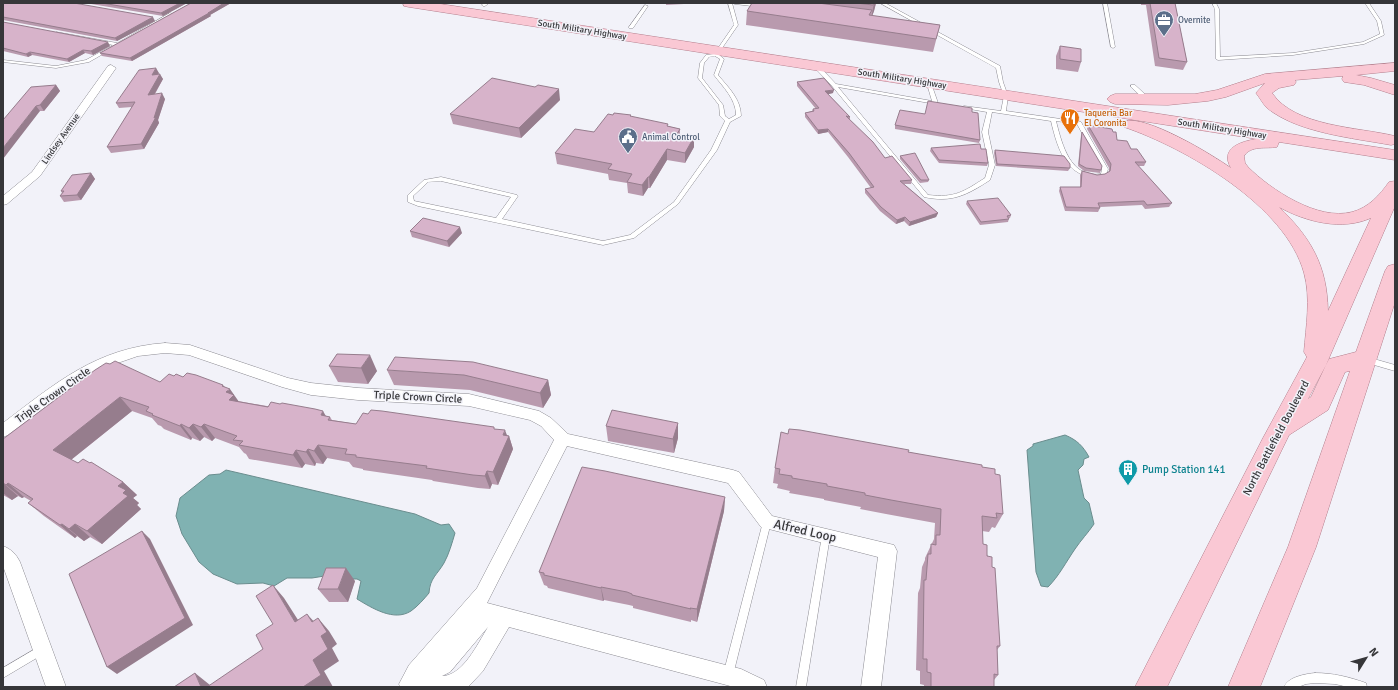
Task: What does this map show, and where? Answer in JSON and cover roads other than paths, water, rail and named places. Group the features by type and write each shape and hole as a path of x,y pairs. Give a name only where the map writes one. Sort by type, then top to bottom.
{"main road":[{"name":"South Military Highway","path":"409,3 720,49 1003,97 1391,148"},
{"name":"South Military Highway","path":"471,3 486,4 631,27 720,49 1003,97 1115,99 1391,148"},
{"path":"1115,99 1183,99 1204,97 1222,93 1249,82 1271,77 1395,67"},
{"path":"1391,148 1288,116 1270,104 1266,100 1264,93 1267,87 1276,83 1325,79 1359,80 1395,90"},
{"path":"1003,97 1108,117 1141,128 1195,152 1256,196 1276,214 1292,233 1306,253 1314,272 1317,292 1315,364"},
{"path":"1391,148 1263,143 1249,145 1241,149 1236,155 1236,162 1240,170 1280,200 1297,209 1315,215 1335,218 1352,218 1380,205 1393,190"},
{"name":"North Battlefield Boulevard","path":"1151,687 1280,429 1315,364 1393,190"},
{"path":"1244,687 1302,547 1395,271"},
{"path":"1280,429 1320,403 1337,365 1368,352 1395,318"}],"street":[{"name":"Lindsey Avenue","path":"3,202 36,174 111,68"},
{"name":"Triple Crown Circle","path":"3,431 91,368 124,355 153,349 176,347 190,350 287,383 311,389 358,394 439,397 476,402 534,415 546,422 563,439"},
{"name":"Alfred Loop","path":"563,439 733,477 767,522 888,551 871,687"},
{"path":"407,686 455,684 471,672 488,612 482,594 563,439"},
{"path":"3,554 11,562 56,687"},
{"path":"488,612 741,679 757,687"},
{"path":"407,686 416,672 488,612"}],"lane":[{"path":"728,121 723,116 721,105 700,78 702,63 708,56 720,49 736,25 730,3"},
{"path":"735,3 766,7"},
{"path":"882,3 998,68 1003,97"},
{"path":"1105,3 1113,47"},
{"path":"1214,3 1217,9 1218,59 1292,54 1364,43 1382,35 1379,21 1366,3"},
{"path":"631,27 646,6"},
{"path":"3,61 11,60 40,66 69,65 87,61 174,13"},
{"path":"154,18 162,19"},
{"path":"913,27 928,29"},
{"path":"56,32 117,44"},
{"path":"498,220 515,196 441,179 426,181 410,196 411,202 418,204 604,243 632,237 676,203 714,150 728,121 738,116 739,109 732,96 716,75 722,59 720,49"},
{"path":"816,66 834,85 926,196 942,199 961,196 988,179 992,165 985,132 990,111 1003,97"},
{"path":"930,84 935,103"},
{"path":"834,85 943,104"},
{"path":"1133,86 1147,99"},
{"path":"1003,97 1053,119 1079,123 1105,169 1104,175 1096,177 1084,174 1073,168 1061,146 1053,119"},
{"path":"959,106 990,111"},
{"path":"1368,352 1395,368"},
{"path":"728,676 767,522"},
{"path":"801,687 826,536"},
{"path":"3,673 42,650"},
{"path":"1289,687 1294,683 1310,678 1330,678 1350,682 1362,687"}],"water":[{"path":"1065,435 1079,444 1089,457 1084,459 1083,465 1078,470 1084,498 1089,503 1094,524 1048,587 1041,586 1036,572 1027,450 1033,446 1033,444"},
{"path":"226,470 415,514 441,525 449,524 455,533 449,552 444,563 432,580 429,593 411,611 398,615 376,610 357,599 361,581 357,579 338,579 331,575 312,578 287,578 274,586 263,583 237,584 213,574 199,562 182,534 176,516 180,498 209,475 220,474"}],"place":[{"name":"Overnite","path":"1164,37"},
{"name":"Taqueria Bar El Coronita","path":"1070,135"},
{"name":"Animal Control","path":"628,154"},
{"name":"Pump Station 141","path":"1128,486"}]}
